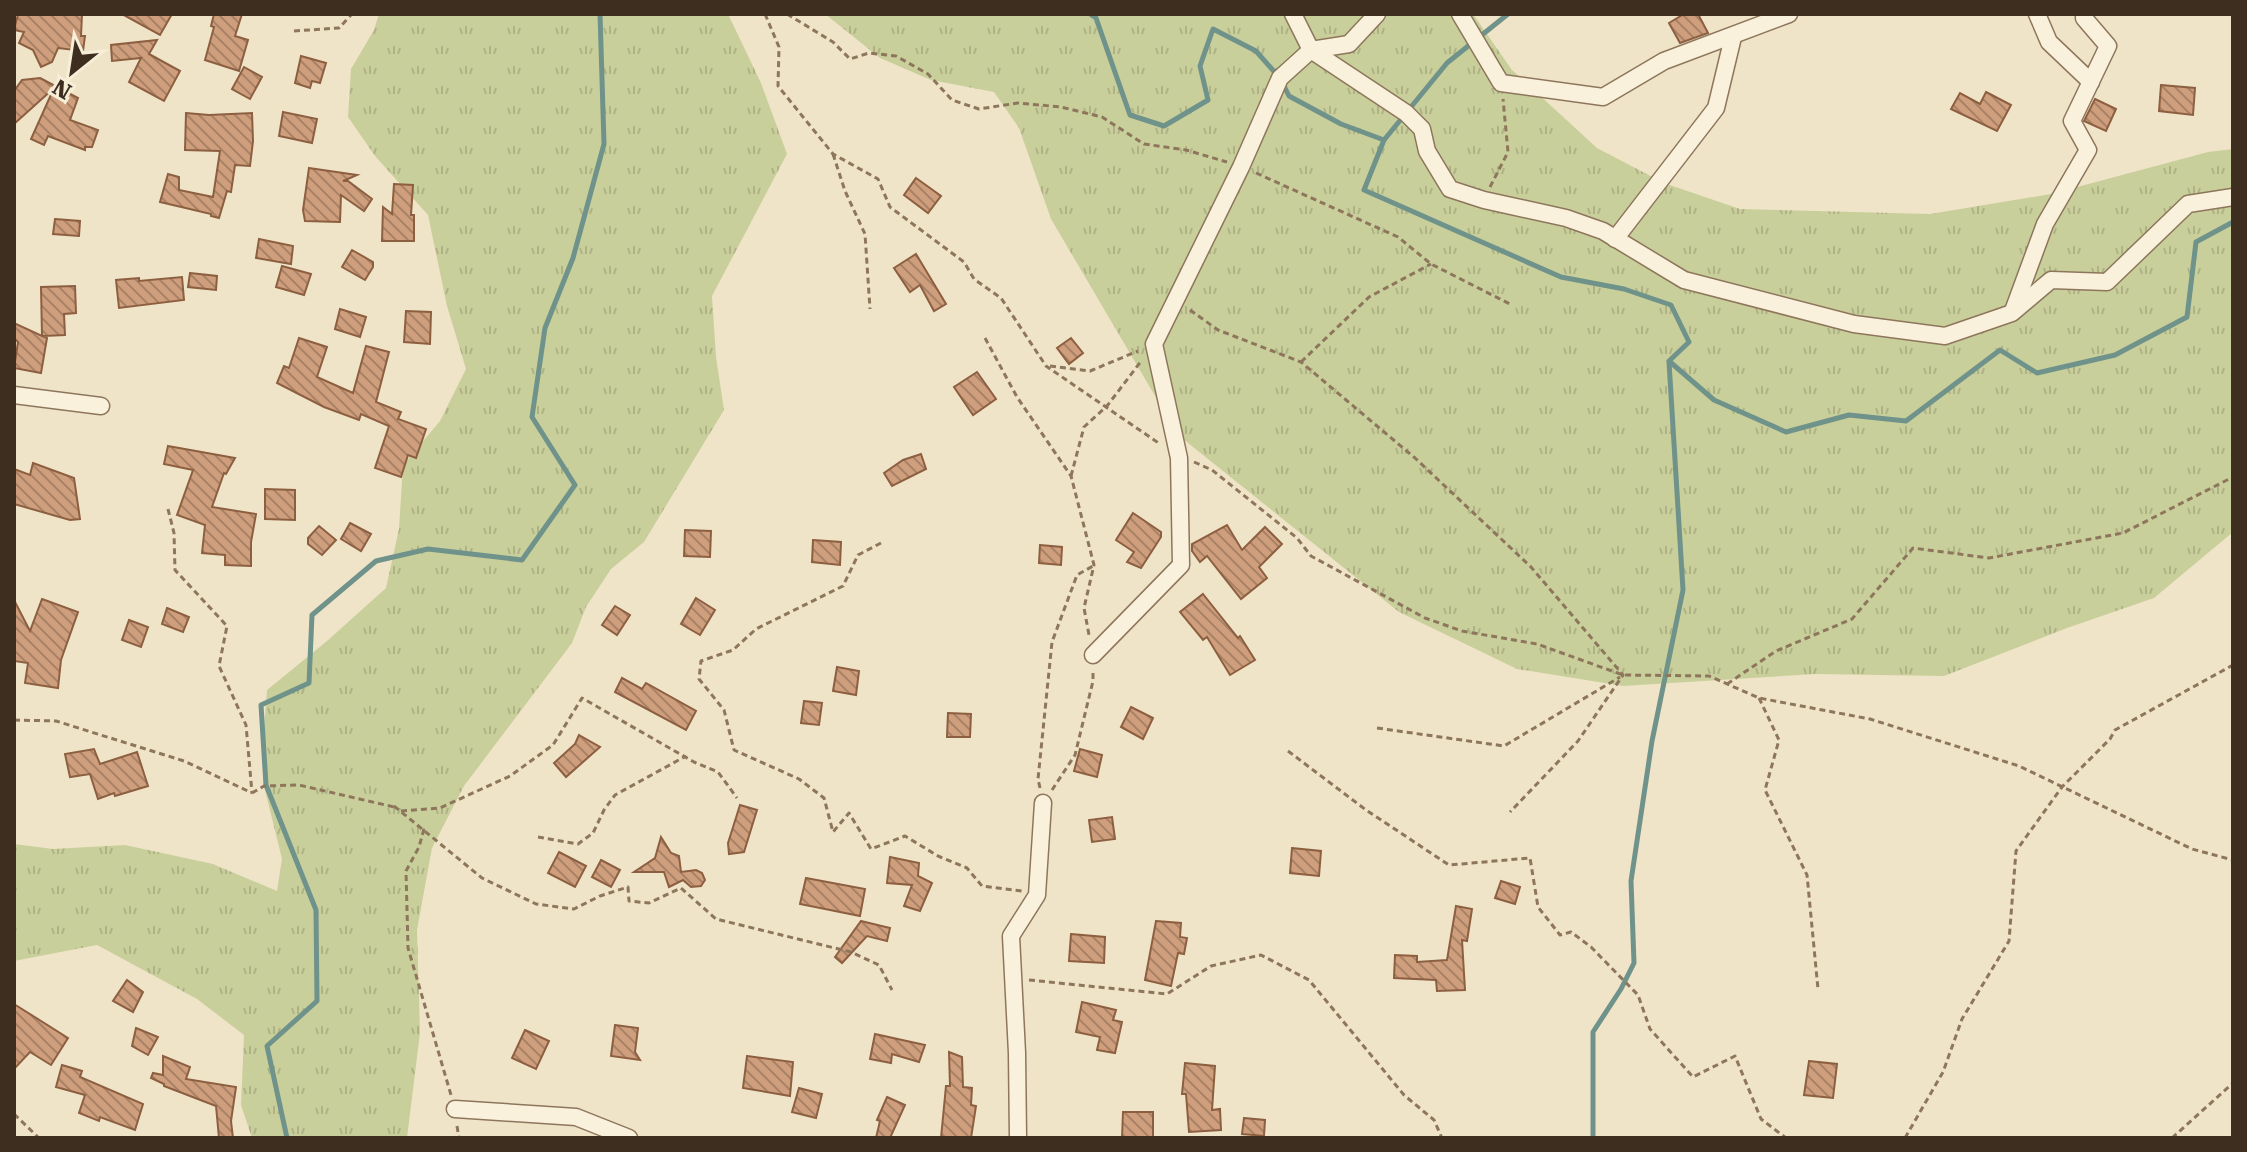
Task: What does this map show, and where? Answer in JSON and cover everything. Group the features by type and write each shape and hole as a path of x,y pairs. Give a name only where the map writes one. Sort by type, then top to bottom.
{"street":[{"path":"1293,14 1311,50 1406,113 1422,129 1427,151 1450,189 1484,200 1566,218 1603,231 1684,280 1854,324 1945,336 2012,313 2051,280 2107,282 2188,204 2233,197"},
{"path":"1093,655 1181,565 1179,458 1154,344 1241,167 1280,78 1311,50 1349,44 1377,14"},
{"path":"1460,14 1501,83 1603,97 1664,61 1789,14"},
{"path":"2037,14 2049,42 2091,82"},
{"path":"2012,313 2045,224 2088,150 2072,121 2108,46 2084,18 2085,14"},
{"path":"1615,239 1716,108 1733,37"},
{"path":"14,395 101,406"},
{"path":"1018,1138 1011,936 1037,895 1043,803"},
{"path":"455,1109 576,1117 629,1138"}],"path":[{"path":"294,31 339,28 352,14"},
{"path":"765,14 779,47 778,86 833,154 845,191 865,234 870,309"},
{"path":"787,14 833,42 850,59 869,53 896,56 928,74 952,100 979,109 1018,103 1061,107 1102,117 1144,144 1186,150 1241,167 1398,237 1431,264 1510,304"},
{"path":"1484,200 1508,152 1501,83"},
{"path":"833,154 878,179 890,207 964,262 974,279 1001,298 1046,366 1179,458 1206,465 1297,538 1311,556 1425,618 1462,631 1537,644 1623,675 1709,676 1759,698 1870,719 2019,766 2192,849 2233,860"},
{"path":"1301,362 1369,297 1431,264"},
{"path":"1176,300 1218,330 1301,362 1415,458 1531,567 1623,675"},
{"path":"985,338 1017,397 1071,476 1094,565 1084,608 1093,655 1093,681 1075,755 1043,803"},
{"path":"1046,366 1090,371 1154,344"},
{"path":"1071,476 1084,427 1107,406 1154,344"},
{"path":"1727,684 1776,651 1852,619 1913,548 1989,558 2123,533 2233,477"},
{"path":"168,509 174,533 175,570 227,626 219,666 246,725 252,793"},
{"path":"881,543 858,555 843,586 756,629 733,650 701,661 699,679 724,710 734,750 799,779 824,798 833,832 849,813 871,849 905,836 938,856 967,868 982,886 1037,895"},
{"path":"1043,803 1038,779 1052,642 1077,575 1094,565"},
{"path":"1905,1138 1943,1072 1962,1019 2009,941 2016,851 2062,787 2110,739 2115,730 2233,665"},
{"path":"1377,728 1504,746 1623,675"},
{"path":"1510,812 1578,741 1623,675"},
{"path":"394,806 401,812 440,808 510,776 553,745 582,698 637,731 718,772 737,798"},
{"path":"1759,698 1779,740 1765,790 1807,875 1818,989"},
{"path":"14,720 56,721 184,761 252,793"},
{"path":"1288,751 1366,810 1449,865 1530,858 1538,907 1560,935 1571,932 1591,947 1638,995 1650,1029 1693,1077 1735,1056 1761,1119 1786,1138"},
{"path":"538,837 578,844 593,833 615,795 686,756"},
{"path":"252,793 264,786 299,785 394,806 482,878 536,904 574,909 628,887 629,901 649,903 681,888 716,919 851,952 879,965 892,990"},
{"path":"424,829 419,847 406,871 408,948 455,1109 459,1138"},
{"path":"1014,978 1167,994 1211,966 1261,955 1309,980 1404,1095 1434,1120 1442,1138"},
{"path":"2172,1138 2233,1083"},
{"path":"14,1114 39,1138"}],"green space":[{"path":"379,14 728,14 761,83 787,154 712,296 716,357 724,410 644,542 611,569 586,607 572,643 464,786 432,848 417,930 420,1033 407,1138 252,1138 241,1105 244,1035 197,999 97,945 14,961 14,844 53,849 125,845 213,864 277,891 282,859 264,786 262,754 267,690 386,588 399,529 403,465 440,421 466,369 447,306 428,215 375,156 348,117 351,69 374,30"},
{"path":"825,14 1473,14 1512,70 1597,148 1664,183 1740,209 1930,214 2051,194 2208,152 2233,149 2233,532 2154,598 1944,676 1815,674 1623,686 1517,669 1399,612 1178,435 1051,219 1019,128 994,92 931,80 880,58"}],"building":[{"path":"18,14 82,14 81,36 85,36 83,51 58,48 52,62 41,67 33,50 19,43 24,32 14,30"},
{"path":"122,14 172,14 160,35"},
{"path":"214,14 242,14 235,36 248,40 239,71 205,60 214,27 211,26"},
{"path":"1684,14 1698,14 1708,33 1680,43 1669,23"},
{"path":"157,40 149,54 180,71 164,101 129,82 141,58 112,61 111,45"},
{"path":"301,56 326,63 320,83 312,81 310,88 295,83"},
{"path":"244,67 262,77 250,99 232,89"},
{"path":"40,78 78,98 70,120 98,130 92,147 85,147 85,150 48,136 44,145 31,139 54,88 14,124 14,91 22,80"},
{"path":"2161,85 2195,88 2193,115 2159,111"},
{"path":"1986,92 2011,105 1997,131 1951,109 1960,93 1980,104"},
{"path":"2095,99 2116,109 2106,131 2084,121"},
{"path":"283,112 317,119 312,143 279,136"},
{"path":"186,113 252,113 250,166 235,165 231,192 227,191 219,218 160,202 168,174 179,177 179,190 213,197 220,151 185,150"},
{"path":"309,168 357,175 343,181 348,181 372,199 364,211 341,195 340,222 305,221 303,210"},
{"path":"916,178 941,196 928,213 904,195"},
{"path":"394,184 413,185 411,215 414,215 414,241 382,241 383,207 392,214"},
{"path":"55,219 80,221 79,236 53,234"},
{"path":"259,239 293,246 291,264 256,258"},
{"path":"352,250 373,262 365,280 342,267"},
{"path":"916,254 946,304 934,311 920,285 910,292 894,268"},
{"path":"282,266 311,274 304,295 276,287"},
{"path":"190,273 217,276 216,290 188,287"},
{"path":"182,277 184,300 119,308 116,280"},
{"path":"75,286 76,313 64,314 65,335 43,336 47,338 41,373 14,368 18,342 14,338 14,323 42,336 41,287"},
{"path":"340,309 366,317 360,337 335,329"},
{"path":"406,311 431,312 430,344 404,342"},
{"path":"299,338 327,347 317,377 353,393 366,346 389,352 376,402 401,412 398,419 426,429 416,458 408,455 401,477 375,468 389,426 361,414 359,420 324,407 277,383 284,366 289,368"},
{"path":"1071,338 1083,353 1069,364 1057,348"},
{"path":"977,372 996,399 973,415 954,387"},
{"path":"168,446 235,458 224,473 212,507 256,514 251,566 225,565 225,555 202,553 205,525 177,515 193,470 164,464"},
{"path":"921,454 926,469 892,486 884,473 903,460"},
{"path":"33,463 74,478 80,519 70,520 14,504 14,469 30,475"},
{"path":"265,489 295,490 295,520 265,519"},
{"path":"1133,513 1161,532 1161,537 1141,568 1127,562 1134,552 1116,540"},
{"path":"350,523 371,534 361,551 341,539"},
{"path":"1227,525 1242,550 1265,527 1282,544 1259,567 1267,578 1241,599 1207,556 1200,562 1192,551 1192,544"},
{"path":"319,526 336,540 322,555 308,544 308,538"},
{"path":"685,530 711,531 710,557 684,556"},
{"path":"813,540 841,542 840,565 812,562"},
{"path":"1040,545 1062,547 1061,565 1039,563"},
{"path":"1203,594 1238,638 1240,636 1255,660 1230,675 1207,637 1203,640 1180,612"},
{"path":"696,598 715,610 700,635 681,624"},
{"path":"42,599 78,612 61,660 58,688 25,683 28,663 14,661 14,600 30,631"},
{"path":"615,606 630,615 617,635 602,625"},
{"path":"167,608 189,617 183,632 162,624"},
{"path":"129,620 148,627 141,647 122,640"},
{"path":"837,667 859,671 856,695 833,691"},
{"path":"622,678 642,689 646,683 696,711 686,730 615,692"},
{"path":"804,701 822,703 819,725 801,723"},
{"path":"1131,707 1153,718 1143,739 1121,727"},
{"path":"948,713 971,714 970,737 947,737"},
{"path":"579,735 600,747 566,777 554,763 575,744"},
{"path":"94,749 100,764 137,752 148,786 98,799 90,774 70,777 65,754"},
{"path":"1080,749 1102,755 1097,777 1074,771"},
{"path":"740,805 757,810 744,852 729,854 728,843"},
{"path":"1112,817 1115,839 1092,842 1089,820"},
{"path":"661,837 671,853 679,856 681,872 696,870 702,873 705,880 701,886 691,887 683,880 669,887 664,872 634,872 655,858"},
{"path":"1292,848 1321,851 1319,876 1290,873"},
{"path":"559,852 586,866 575,887 548,873"},
{"path":"890,857 919,863 918,876 932,883 920,911 904,906 912,885 887,883"},
{"path":"601,860 620,870 611,887 592,877"},
{"path":"806,878 865,889 860,916 800,904"},
{"path":"1501,881 1520,887 1515,904 1495,898"},
{"path":"1456,906 1472,909 1467,941 1462,940 1465,990 1437,991 1436,980 1394,978 1395,955 1417,956 1417,962 1447,960"},
{"path":"861,921 890,928 887,941 867,936 842,963 835,957"},
{"path":"1156,921 1181,923 1180,937 1187,938 1184,954 1178,953 1171,986 1145,980"},
{"path":"1071,934 1105,937 1104,963 1069,961"},
{"path":"127,980 143,992 133,1012 113,1001"},
{"path":"1082,1002 1116,1010 1113,1020 1122,1022 1115,1053 1097,1050 1100,1037 1076,1032"},
{"path":"14,1004 68,1038 51,1065 30,1052 14,1069"},
{"path":"615,1025 638,1028 635,1052 640,1060 611,1056"},
{"path":"136,1028 158,1037 148,1055 132,1046"},
{"path":"525,1030 549,1041 536,1069 512,1058"},
{"path":"875,1034 925,1045 919,1062 892,1054 891,1063 870,1059"},
{"path":"949,1052 962,1057 963,1087 972,1088 971,1105 976,1106 971,1138 941,1138 946,1086 950,1086"},
{"path":"163,1056 190,1067 186,1079 236,1087 231,1121 233,1138 219,1138 216,1106 151,1078 153,1073 163,1075"},
{"path":"747,1056 793,1062 790,1096 743,1088"},
{"path":"1809,1061 1837,1064 1833,1098 1804,1095"},
{"path":"1185,1063 1215,1066 1212,1110 1220,1109 1221,1130 1189,1132 1186,1094 1182,1094"},
{"path":"62,1065 82,1071 80,1077 143,1104 135,1130 79,1113 85,1095 56,1087"},
{"path":"799,1088 822,1094 816,1118 792,1112"},
{"path":"887,1097 905,1105 890,1138 876,1138 880,1121 877,1120"},
{"path":"1123,1112 1153,1112 1153,1138 1122,1138"},
{"path":"1244,1118 1265,1120 1264,1136 1242,1134"}],"waterway":[{"path":"287,1138 267,1046 317,1001 316,910 266,785 261,705 309,683 312,615 376,561 428,549 522,560 575,485 532,417 545,328 573,258 604,144 600,14"},
{"path":"1090,14 1096,18 1130,115 1164,126 1208,100 1200,66 1213,29 1256,51 1278,76"},
{"path":"1384,140 1447,63 1508,14"},
{"path":"1283,84 1289,96 1341,124 1384,140 1364,190 1561,277 1624,289 1671,305 1689,342 1669,361 1714,400 1786,432 1849,415 1906,421 2000,350 2037,373 2115,355 2187,317 2196,242 2233,222"},
{"path":"1593,1138 1593,1032 1634,963 1631,881 1652,741 1683,590 1669,362"}]}
